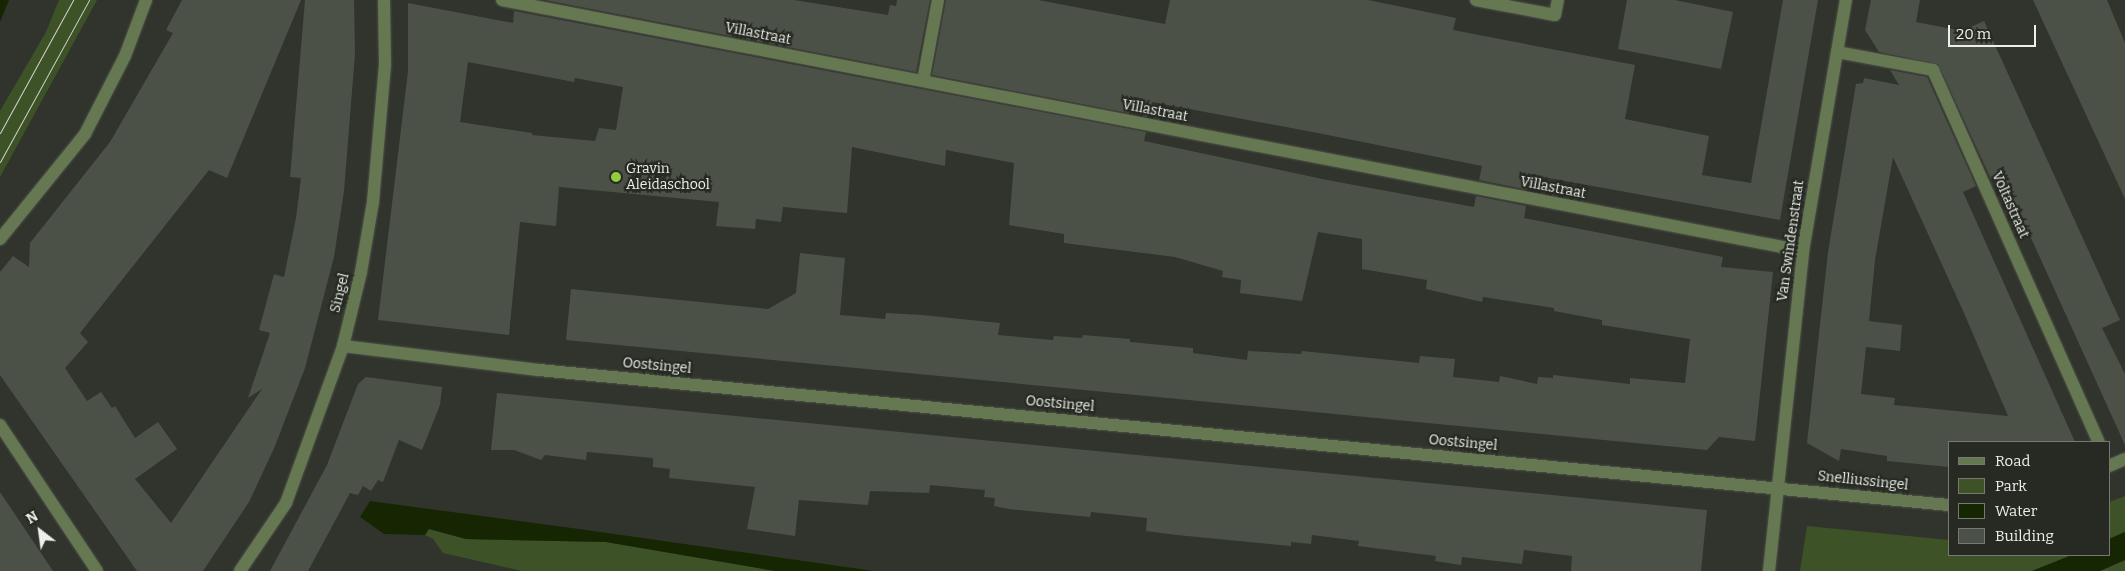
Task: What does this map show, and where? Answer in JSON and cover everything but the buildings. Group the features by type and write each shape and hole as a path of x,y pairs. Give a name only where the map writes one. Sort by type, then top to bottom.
{"street":[{"path":"0,239 85,134 125,56 146,0"},
{"name":"Singel","path":"240,571 286,503 342,346 361,272 373,202 385,64 384,0"},
{"name":"Villastraat","path":"502,0 1803,251"},
{"path":"923,81 938,0"},
{"path":"1476,0 1555,15 1558,0"},
{"name":"Van Swindenstraat","path":"1768,571 1775,487 1803,251 1846,0"},
{"name":"Voltastraat","path":"1837,52 1933,70 2099,441"},
{"name":"Oostsingel","path":"342,346 558,372 1775,487"},
{"path":"0,425 97,571"},
{"path":"2110,465 2125,459"},
{"name":"Snelliussingel","path":"1775,487 1948,505"}],"green space":[{"path":"59,0 97,0 0,177 0,111 46,32"},
{"path":"2125,496 2125,532 2110,539 2110,502"},
{"path":"1807,526 1948,540 1948,556 2070,556 2032,571 1800,571"},
{"path":"429,529 466,539 606,542 775,571 522,571 443,553 433,539 425,535"},
{"path":"2125,560 2125,571 2100,571"}],"water":[{"path":"0,0 9,0 0,22"},
{"path":"370,501 874,571 775,571 606,542 466,539 429,529 425,535 384,534 360,517"},
{"path":"2125,532 2125,560 2100,571 2032,571 2070,556 2110,556 2110,539"}],"tram line":[{"path":"0,133 73,0"},
{"path":"0,162 89,0"}],"place":[{"name":"Gravin Aleidaschool","path":"616,177"}]}
